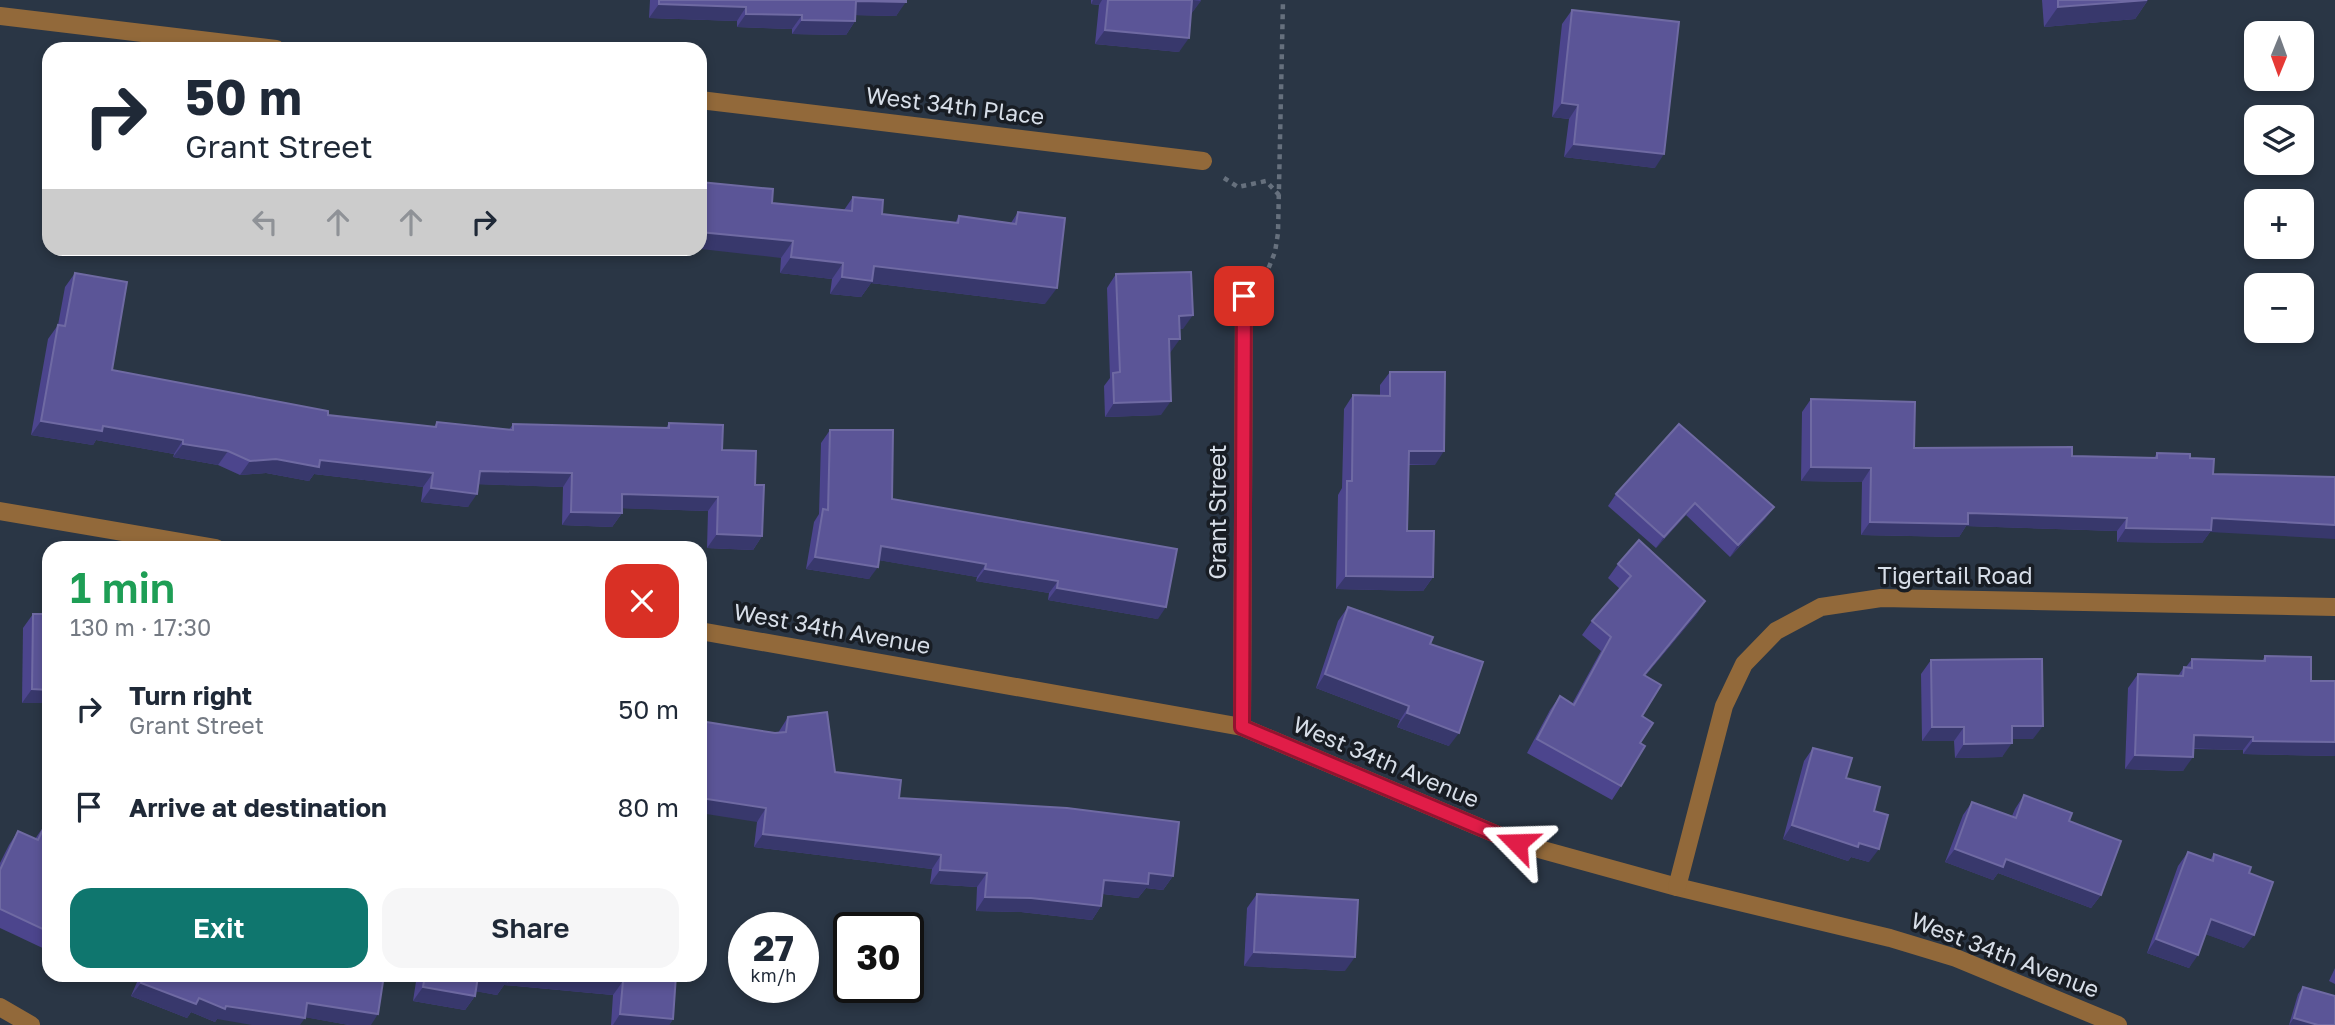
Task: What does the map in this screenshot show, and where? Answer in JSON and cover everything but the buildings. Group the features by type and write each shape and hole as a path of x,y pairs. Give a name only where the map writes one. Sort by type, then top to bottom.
{"street":[{"path":"0,16 217,42"},
{"name":"West 34th Place","path":"707,101 1203,161"},
{"name":"Grant Street","path":"1242,727 1244,296"},
{"path":"0,511 175,541"},
{"name":"Tigertail Road","path":"1677,887 1724,706 1744,664 1776,631 1821,607 1881,598 2335,607"},
{"name":"West 34th Avenue","path":"707,632 1242,727 1517,843 1677,887 1890,938 1956,958 2118,1025"},
{"path":"0,1007 31,1025"}],"path":[{"path":"1244,296 1264,279 1275,252 1279,195 1283,0"},
{"path":"1203,161 1234,186 1266,181 1279,195"}],"route":[{"path":"1244,296 1242,727 1517,843"}]}
